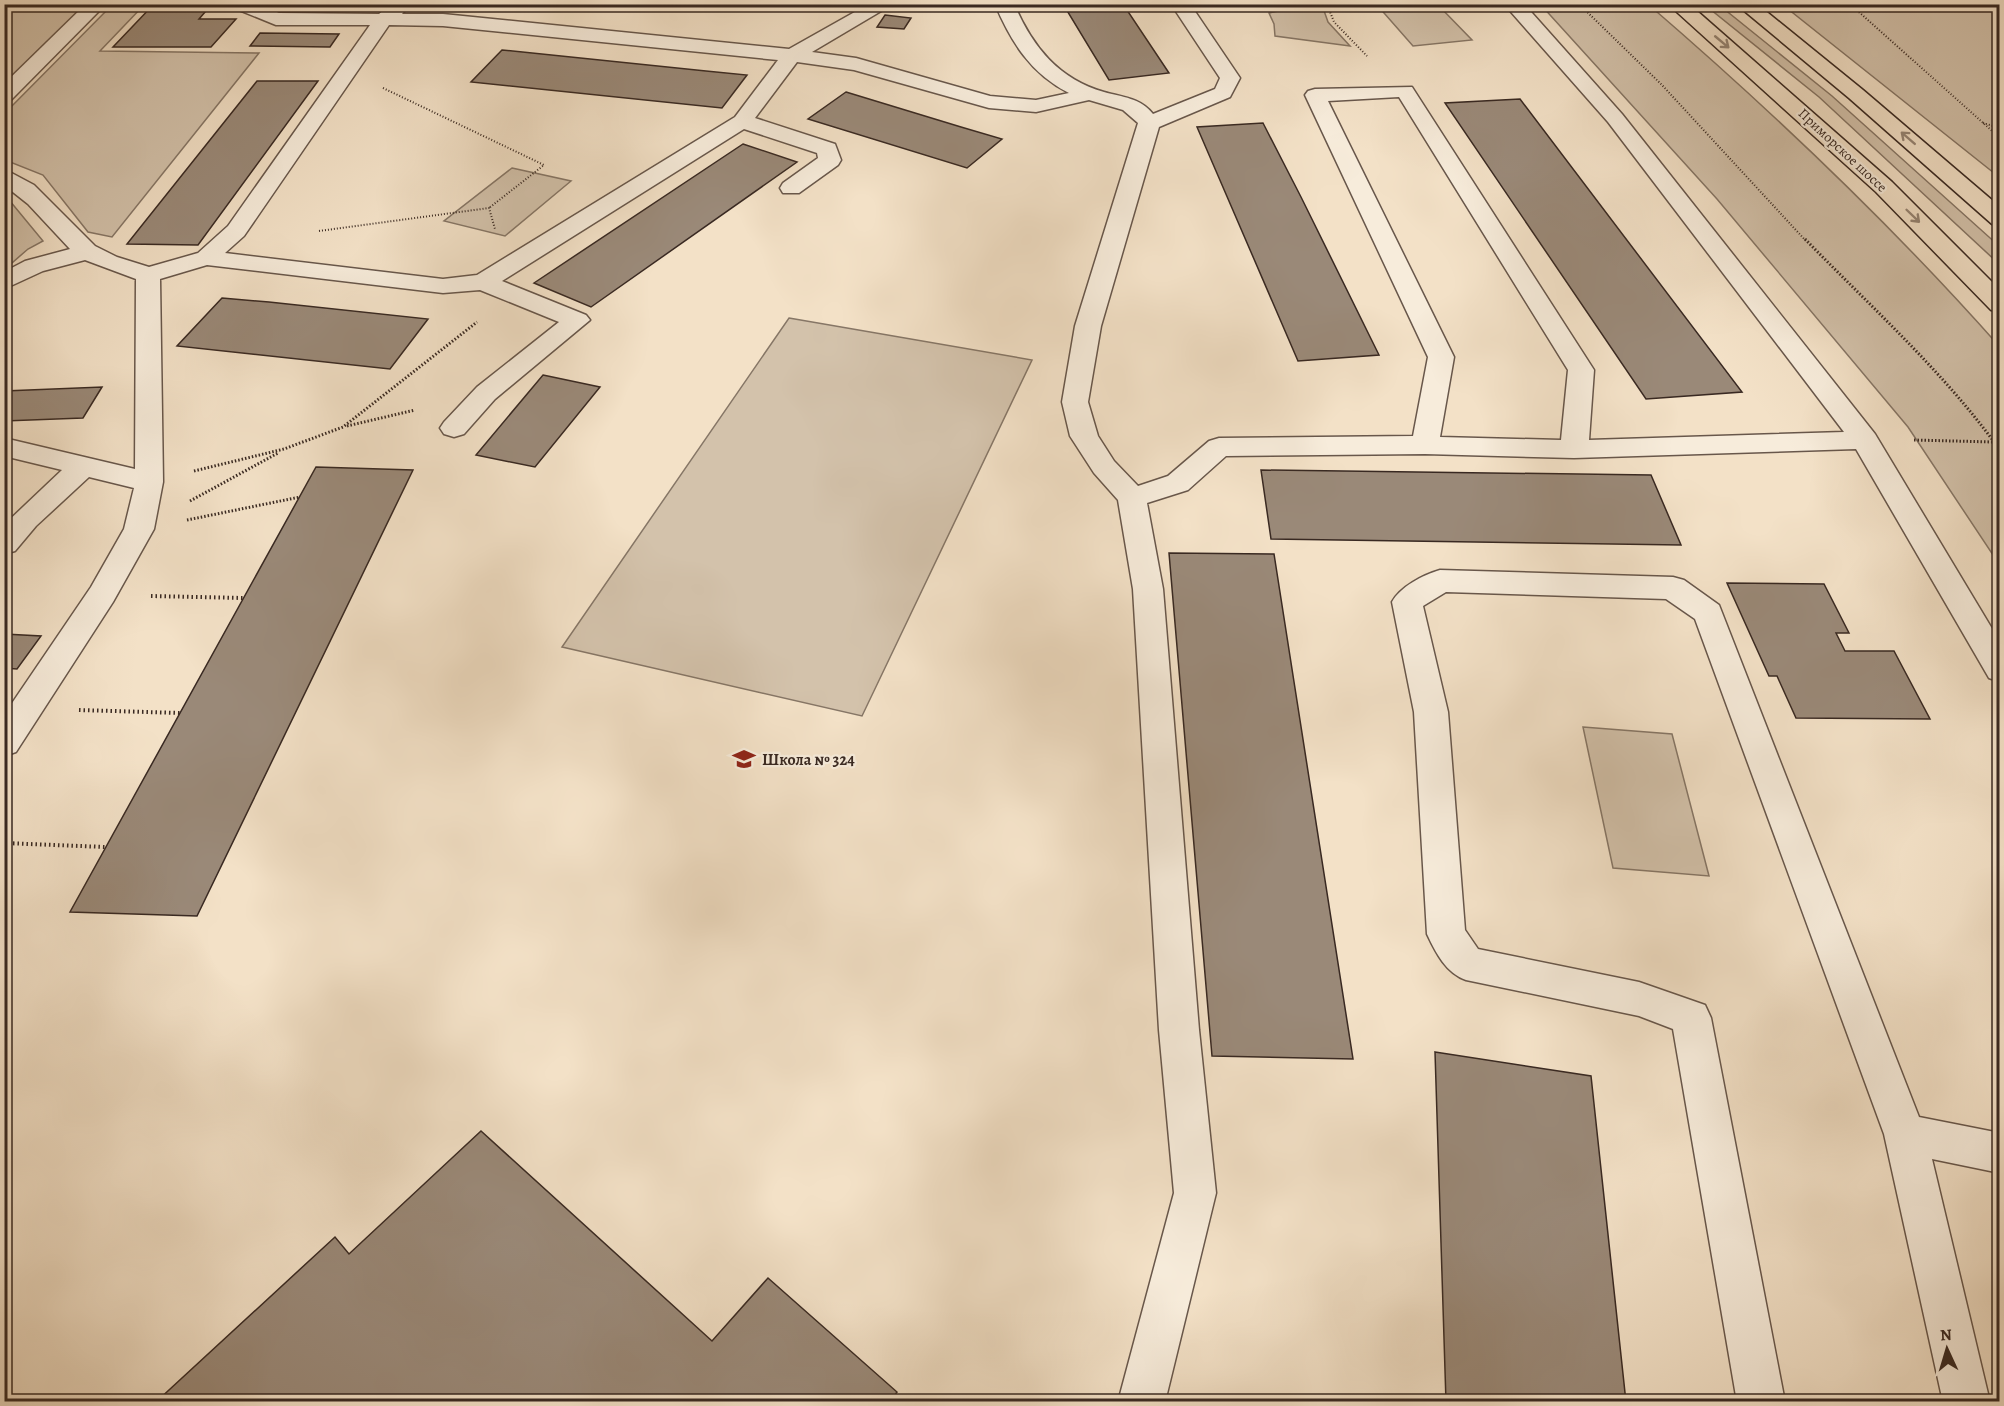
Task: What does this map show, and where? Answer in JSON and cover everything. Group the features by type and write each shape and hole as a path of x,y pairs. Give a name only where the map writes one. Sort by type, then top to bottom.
{"highway":[{"name":"Приморское шоссе","path":"1677,4 1789,100 1962,263 2000,305"},
{"path":"1745,4 1856,94 2000,219"}],"street":[{"path":"4,96 97,4"},
{"path":"241,4 276,19 443,20 792,55 856,64 989,102 1036,106 1090,94"},
{"path":"206,258 236,231 384,19 401,4"},
{"path":"4,176 17,180 55,223 88,252 148,275 206,258 443,286 483,282 742,121 792,55 884,4"},
{"path":"1004,4 1016,35 1031,56 1060,79 1090,94 1123,102 1143,112 1149,123 1088,326 1075,402 1084,436 1104,467 1132,498 1148,589 1179,1030 1195,1193 1141,1401"},
{"path":"1149,123 1223,93 1230,78 1180,4"},
{"path":"1513,4 1615,118 1865,440 2000,670"},
{"path":"1425,445 1441,357 1315,95 1405,91 1581,370 1574,449"},
{"path":"742,121 827,149 830,160 791,188"},
{"path":"4,282 34,266 88,252"},
{"path":"4,743 102,594 139,529 149,482 148,275"},
{"path":"454,428 486,393 577,320 483,282"},
{"path":"1132,498 1178,483 1219,447 1425,445 1574,449 1865,440"},
{"path":"4,447 149,482"},
{"path":"4,544 26,519 84,465"},
{"path":"1761,1401 1691,1018 1639,999 1466,963 1446,934 1431,712 1407,602 1440,581 1673,588 1708,613 1905,1134 1966,1401"},
{"path":"1905,1134 2000,1153"}],"path":[{"path":"1327,4 1334,22 1343,33 1405,91"},
{"path":"1579,4 1628,48 1793,227 1941,377 2000,450"},
{"path":"1850,4 2000,138"},
{"path":"315,232 489,208 544,165 348,71"},
{"path":"1980,122 2000,128"},
{"path":"489,208 495,232"},
{"path":"149,482 284,449 343,427 513,294"},
{"path":"1865,440 1994,442"},
{"path":"139,529 284,449"},
{"path":"139,529 300,497"},
{"path":"102,594 243,598"},
{"path":"27,709 180,713"},
{"path":"4,843 105,847"}],"shaded area":[{"path":"5,5 89,5 5,86"},
{"path":"112,5 144,5 100,51 259,53 112,237 88,232 43,175 5,160 4,114"},
{"path":"1308,5 1322,5 1328,22 1350,46 1275,36 1274,24 1269,13"},
{"path":"1377,5 1438,5 1472,40 1413,46"},
{"path":"1541,5 1649,5 1741,86 1830,170 1916,256 1999,346 1999,564 1908,427 1717,199"},
{"path":"1705,5 1719,5 1832,96 1999,246 1999,264 1819,97"},
{"path":"1783,5 1999,5 1999,177"},
{"path":"512,168 571,181 505,236 444,221"},
{"path":"5,195 43,241 28,249 5,269"},
{"path":"789,318 1032,360 862,716 562,647"},
{"path":"1583,727 1672,734 1709,876 1613,868"}],"building":[{"path":"154,4 212,4 199,19 236,19 211,47 113,47"},
{"path":"1063,4 1123,4 1169,73 1109,80"},
{"path":"885,15 911,18 904,29 877,27"},
{"path":"260,33 339,34 330,47 250,46"},
{"path":"502,50 747,75 722,108 471,82"},
{"path":"257,81 318,81 198,245 127,244"},
{"path":"846,92 1002,139 967,168 808,119"},
{"path":"1520,99 1742,392 1646,399 1445,103"},
{"path":"1263,123 1379,355 1298,361 1197,127"},
{"path":"743,144 797,162 591,307 534,283"},
{"path":"222,298 428,319 390,369 177,346"},
{"path":"543,375 600,387 535,467 476,455"},
{"path":"102,387 83,418 4,421 4,391"},
{"path":"316,467 413,470 197,916 70,912"},
{"path":"1261,470 1651,475 1681,545 1271,539"},
{"path":"1169,553 1274,554 1353,1059 1212,1056"},
{"path":"1727,583 1824,584 1849,633 1836,633 1845,651 1894,651 1930,719 1796,718 1777,676 1769,676"},
{"path":"4,634 41,636 17,669 4,668"},
{"path":"1435,1052 1591,1076 1626,1402 1446,1402"},
{"path":"481,1131 712,1341 768,1278 897,1392 890,1402 156,1402 335,1237 349,1254"}],"place":[{"name":"Школа № 324","path":"744,759"}]}
